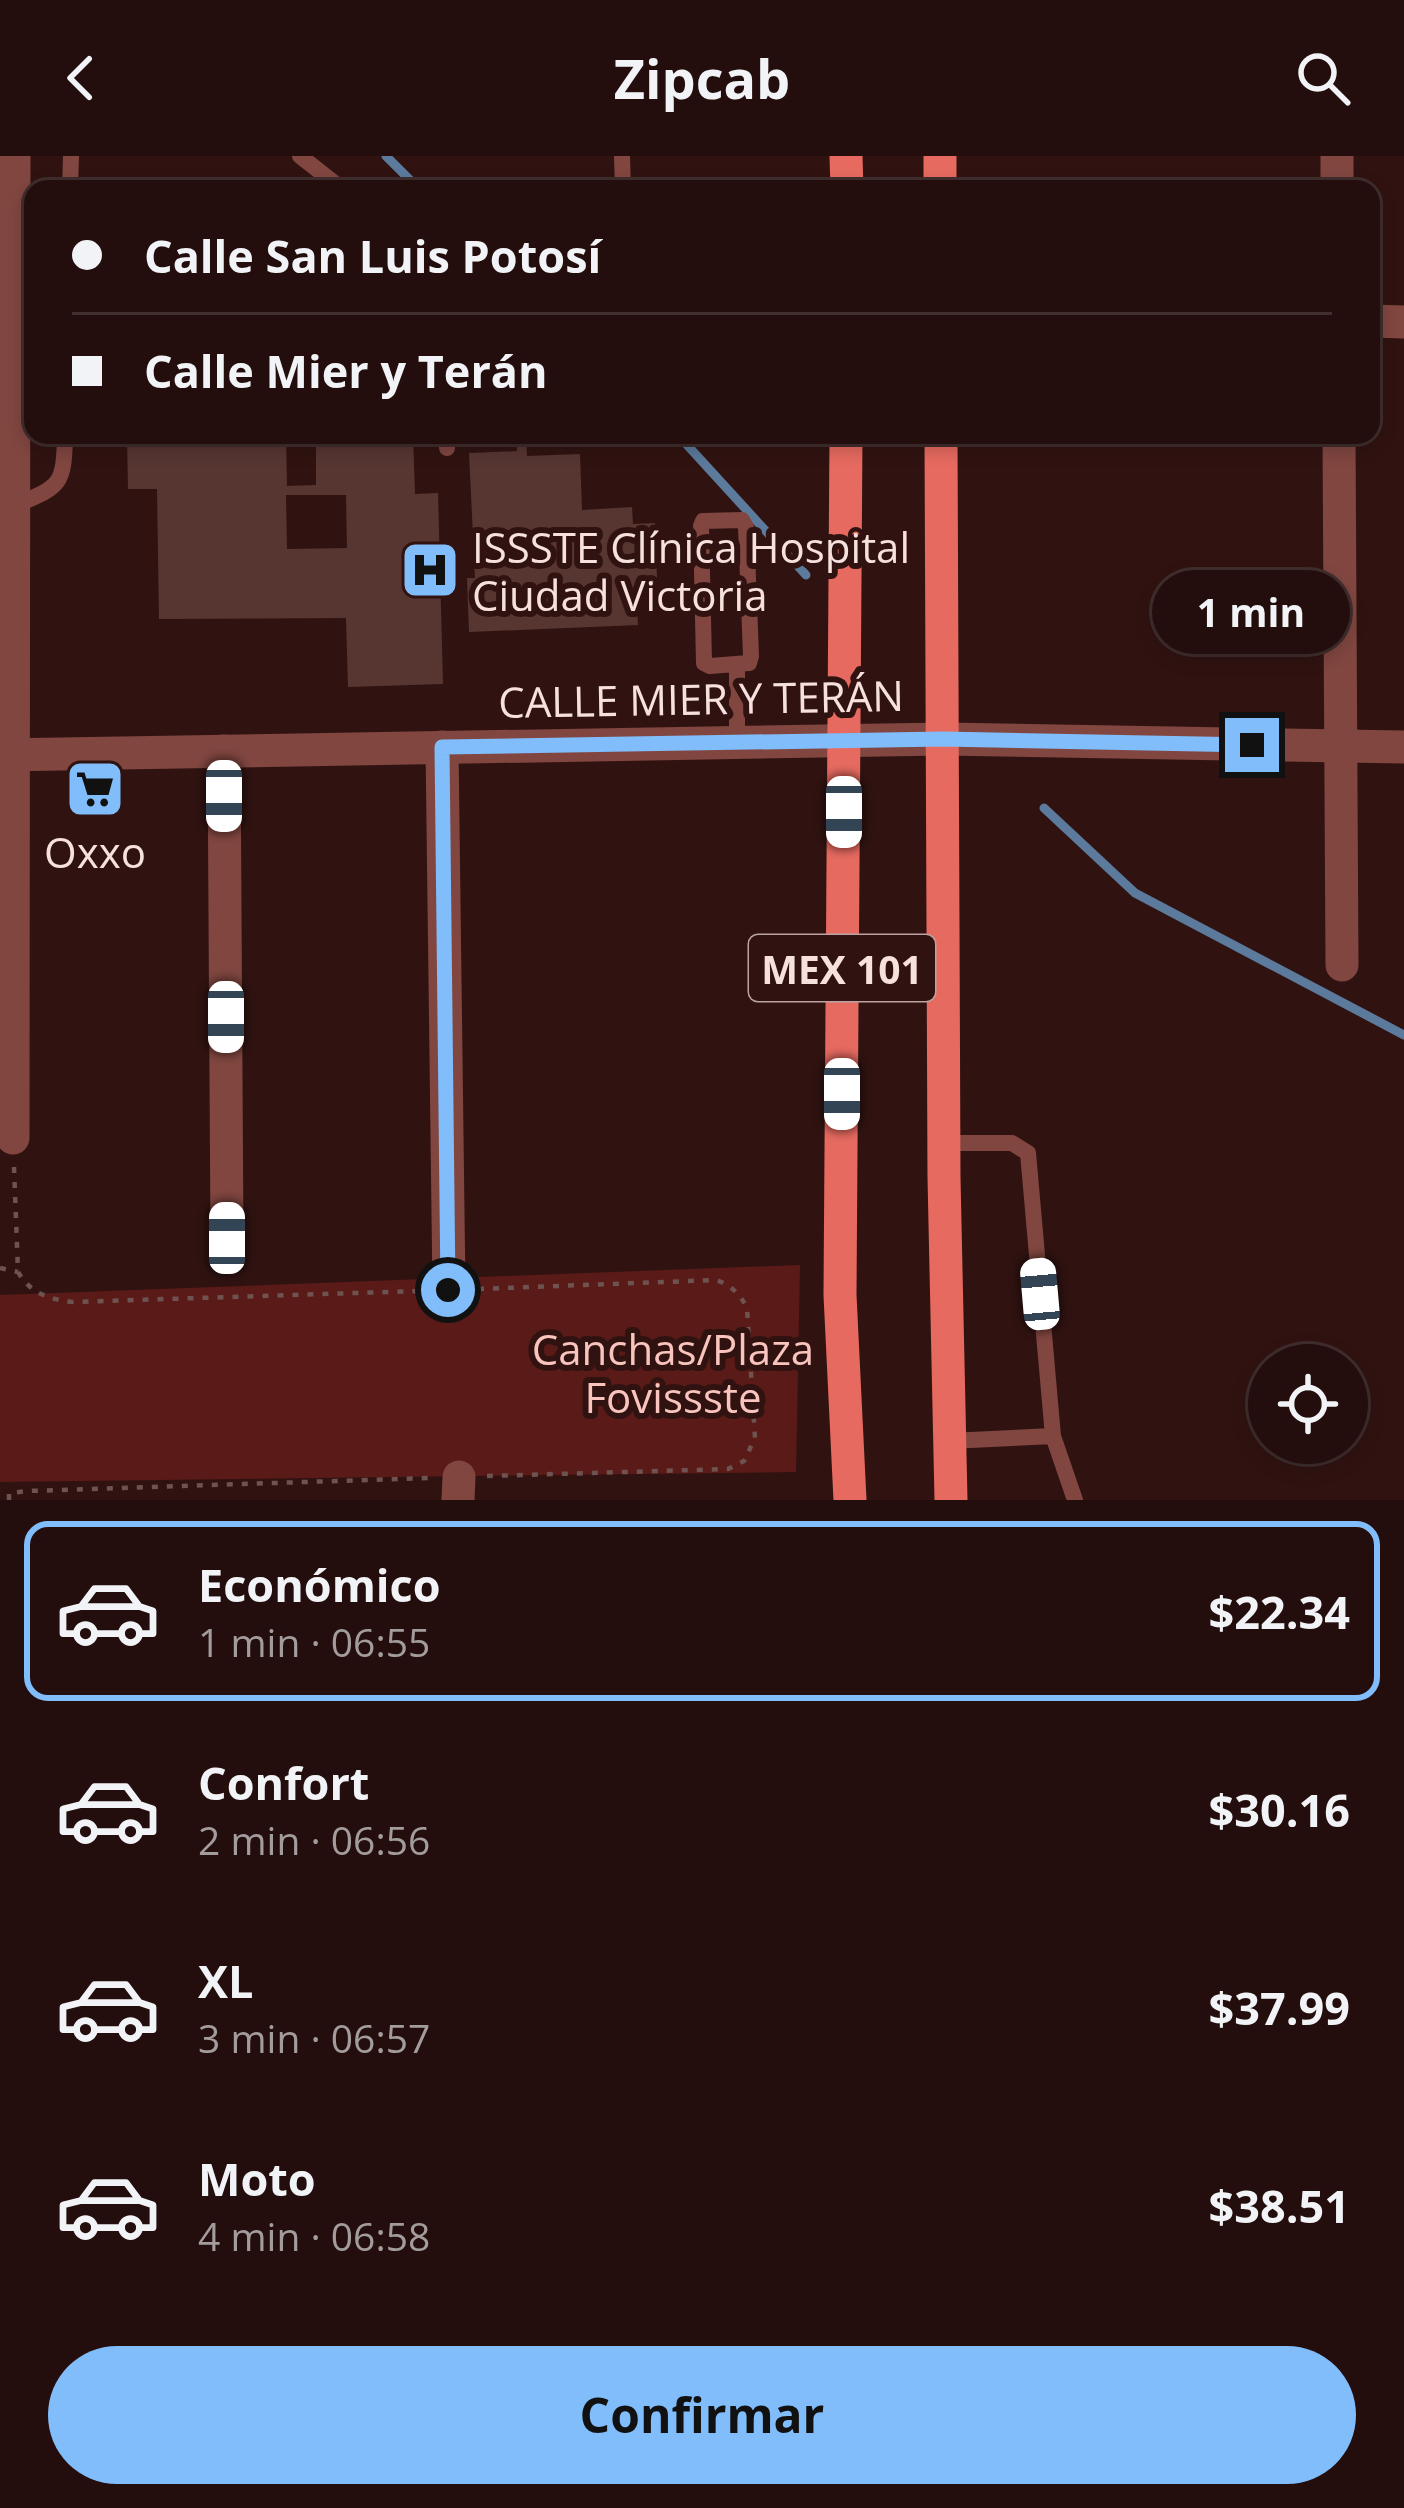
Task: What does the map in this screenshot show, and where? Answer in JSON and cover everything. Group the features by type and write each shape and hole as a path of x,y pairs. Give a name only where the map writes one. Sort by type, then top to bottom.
{"main road":[{"name":"MEX 101","path":"846,444 840,1295 850,1500"},
{"name":"MEX 101","path":"941,444 944,1143 951,1500"}],"street":[{"path":"13,1138 7,755 14,506 14,156"},
{"path":"1339,444 1342,964"},
{"name":"CALLE MIER Y TERÁN","path":"7,755 943,739 1404,747"},
{"path":"442,747 448,1290"},
{"path":"224,752 227,1238"}],"lane":[{"path":"300,156 331,180"},
{"path":"14,506 53,489 64,469 65,444"},
{"path":"742,520 746,526 751,656 749,663 736,666 704,663 703,521 742,520"},
{"path":"736,666 737,743"},
{"path":"944,1143 1012,1143 1028,1153 1053,1436 1075,1500"},
{"path":"949,1441 1053,1436"}],"path":[{"path":"0,1492 9,1497 459,1488 728,1468 744,1461 754,1438 746,1308 726,1283 716,1280 73,1302 45,1297 18,1272 13,1138"},
{"path":"0,1268 18,1272"}],"green space":[{"name":"Canchas/Plaza Fovissste","path":"800,1265 796,1472 0,1482 0,1295"}],"building":[{"path":"127,444 286,444 287,486 316,485 316,444 413,444 415,494 438,493 443,684 348,687 346,618 159,619 157,489 128,489","holes":["286,495 346,495 347,548 287,549"]},
{"path":"517,444 526,444 527,456 580,454 582,510 632,507 633,524 655,523 658,606 637,607 638,625 469,632 467,578 475,578 469,453 517,451"}],"waterway":[{"path":"386,156 410,180"},
{"path":"686,444 806,575"},
{"path":"1044,808 1135,893 1404,1035"}],"place":[{"name":"ISSSTE Clínica Hospital Ciudad Victoria","path":"430,570"},
{"name":"Oxxo","path":"95,789"}],"route":[{"path":"448,1290 442,747 943,739 1252,745"}]}
